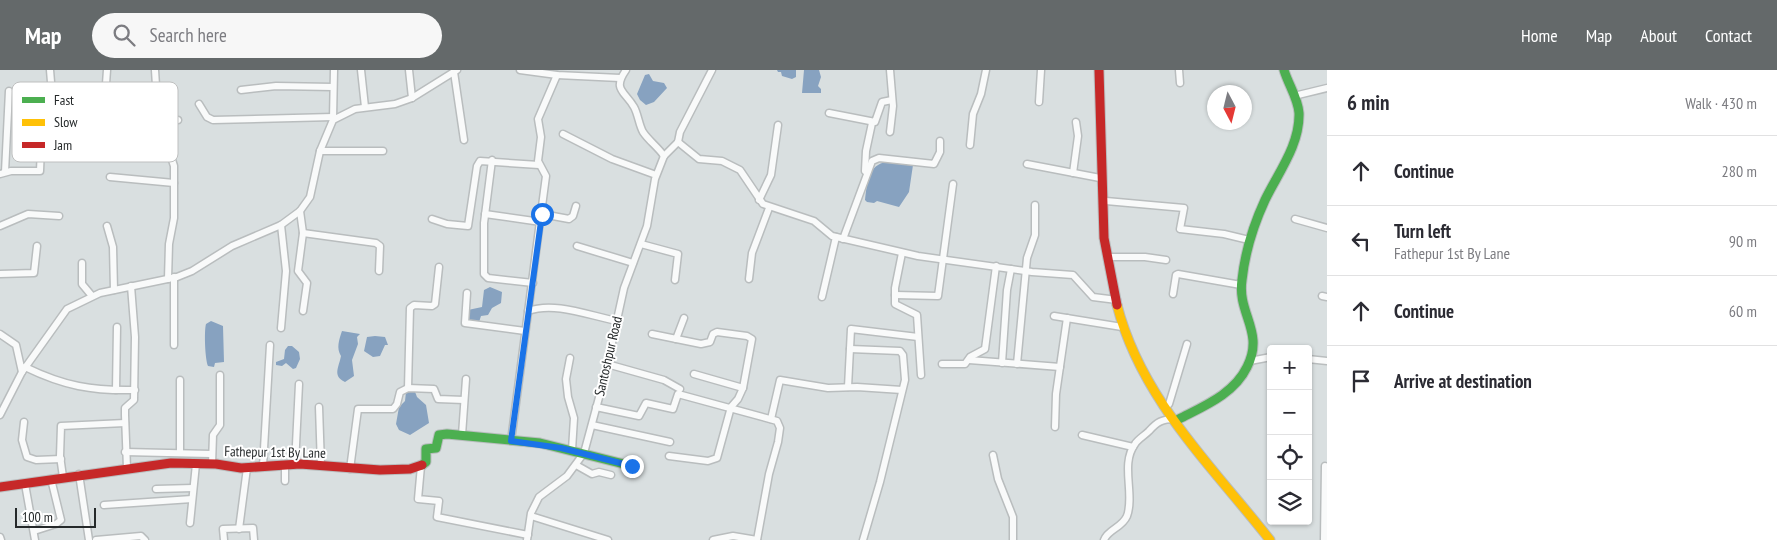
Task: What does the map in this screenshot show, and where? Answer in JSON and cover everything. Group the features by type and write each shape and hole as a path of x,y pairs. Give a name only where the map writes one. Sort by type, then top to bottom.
{"street":[{"path":"0,415 24,370 54,330 63,313 92,296 171,278 192,271 232,246 281,225 300,211 310,197 320,151 333,118 334,70"},
{"path":"361,70 365,107"},
{"path":"409,70 412,98"},
{"path":"520,70 620,78"},
{"path":"626,70 620,78 621,92 634,108 642,131 664,156 678,142 680,132 712,70"},
{"path":"890,70 893,112 890,132"},
{"path":"970,145 973,114 981,94 986,70"},
{"path":"1039,102 1041,70"},
{"path":"1099,70 1100,178 1106,263 1122,327 1150,385 1270,540"},
{"path":"1104,70 1106,201 1116,300 1152,378 1169,404 1176,419 1275,540"},
{"path":"1179,70 1180,83"},
{"path":"1104,540 1108,533 1122,524 1127,516 1130,495 1129,469 1133,447 1156,424 1164,419 1176,419 1216,401 1232,390 1250,361 1256,338 1251,322 1242,306 1241,285 1249,240 1266,196 1294,146 1299,113 1284,70"},
{"path":"199,104 208,117 213,120 333,118 349,111 365,107 395,104 412,98 444,73 455,71 464,140"},
{"path":"511,441 546,176 539,165 541,137 538,119 560,74"},
{"path":"241,90 276,86 333,87"},
{"path":"1294,96 1327,88"},
{"path":"10,91 3,173 40,171 40,162"},
{"path":"829,113 872,123 877,121 882,102 892,100"},
{"path":"1073,172 1078,136 1076,122"},
{"path":"865,177 866,151 872,123"},
{"path":"759,200 771,175 778,125"},
{"path":"563,134 612,159 656,175"},
{"path":"822,297 839,238 870,164 876,158 934,164 940,152 940,141"},
{"path":"678,142 699,159 722,161 740,170 750,182 759,200 769,208 814,221 839,238 902,254 996,266 1026,272 1073,275 1093,297 1116,300"},
{"path":"320,151 383,152"},
{"name":"Santoshpur Road","path":"527,537 531,516 539,498 544,491 567,476 584,453 617,321 633,263 641,244 656,175 664,156"},
{"path":"432,219 447,224 468,226 478,162 492,160 539,165"},
{"path":"492,160 485,214 483,266 486,276 533,283"},
{"path":"173,162 174,218 169,244 174,344"},
{"path":"1027,164 1100,178"},
{"path":"110,177 174,183"},
{"path":"895,295 938,296 953,184"},
{"path":"1106,201 1184,208 1180,229 1224,234 1249,240"},
{"path":"542,214 569,219 573,216 576,206"},
{"path":"1017,364 1027,258 1035,235 1035,206"},
{"path":"749,279 752,253 769,208"},
{"path":"299,275 299,257 303,233 300,211"},
{"path":"0,226 28,214 59,216"},
{"path":"485,214 541,222"},
{"path":"1295,218 1327,228"},
{"path":"281,225 286,273 281,328"},
{"path":"107,226 113,248 114,290"},
{"path":"303,233 376,242 380,246 379,271"},
{"path":"641,244 678,254 675,280"},
{"path":"0,274 34,274 37,246"},
{"path":"577,246 633,263"},
{"path":"902,254 895,295 896,307 917,315 921,376"},
{"path":"1111,257 1145,257 1166,260"},
{"path":"82,263 82,284 92,296"},
{"path":"942,364 962,364 969,360 970,357 982,352 986,346 996,266"},
{"path":"408,388 410,308 414,304 432,306 435,304 439,267"},
{"path":"1002,363 1007,290 1011,269"},
{"path":"286,273 305,278 307,283 303,311"},
{"path":"1174,294 1176,275 1178,274 1241,285"},
{"path":"127,468 125,452 126,408 134,400 135,390 135,337 131,286"},
{"path":"467,294 465,323 525,331"},
{"path":"528,311 535,308 564,309 617,321"},
{"path":"1054,316 1122,327"},
{"path":"676,339 684,318"},
{"path":"1054,427 1060,367 1068,318"},
{"path":"116,390 117,327"},
{"path":"848,387 851,329 918,337"},
{"path":"652,334 707,343 711,340 713,334 717,332 750,337 752,342 742,388 738,399 731,407 716,460 669,456"},
{"path":"0,334 16,345 24,370"},
{"path":"1169,404 1187,344"},
{"path":"264,466 270,345"},
{"path":"850,349 902,352 905,374 880,482 863,540"},
{"path":"570,358 566,379 568,397 574,418 572,450"},
{"path":"1250,361 1267,358"},
{"path":"969,360 1060,367"},
{"path":"1312,360 1327,362"},
{"path":"607,364 664,380 680,389"},
{"path":"24,370 64,384 97,390 135,390"},
{"path":"694,374 742,388"},
{"path":"212,464 213,435 220,424 220,375"},
{"path":"462,435 466,379"},
{"path":"180,380 180,453"},
{"path":"771,419 780,380 828,388 848,387 902,390"},
{"path":"295,465 299,384"},
{"path":"350,468 355,415 358,409 367,407 393,409 397,404 400,392 408,388 432,388 435,389 438,399 464,400"},
{"path":"596,406 639,416 646,403 673,409 678,394 777,421 780,428 757,540 733,536 713,540"},
{"path":"319,407 321,466"},
{"path":"24,422 22,440 27,457 36,460 61,459"},
{"path":"63,477 60,428 63,424 125,423"},
{"path":"592,425 670,442"},
{"path":"527,537 437,518 439,501 418,499 421,466 426,462 426,450 437,446 440,435 462,435 572,450 632,466"},
{"path":"1082,435 1133,447"},
{"path":"125,452 211,454"},
{"path":"993,455 998,480 1013,517 1013,540"},
{"name":"Fathepur 1st By Lane","path":"0,487 79,474 171,463 212,464 247,468 295,465 388,470 421,466"},
{"path":"190,524 196,464"},
{"path":"285,465 285,481"},
{"path":"576,465 592,474 599,472 611,475"},
{"path":"1324,466 1324,540"},
{"path":"239,529 247,468"},
{"path":"79,474 89,540"},
{"path":"34,531 56,524 61,520 51,480"},
{"path":"25,484 35,540"},
{"path":"156,489 193,488"},
{"path":"104,505 192,499"},
{"path":"531,516 608,540"},
{"path":"224,540 223,529 252,528 254,540"},
{"path":"101,540 141,536 145,540"}],"water":[{"path":"777,70 796,70 796,77 792,79 782,76 781,72"},
{"path":"804,70 819,70 821,77 818,86 821,89 821,93 802,93"},
{"path":"649,74 653,81 664,83 667,88 654,102 646,105 637,94 645,75"},
{"path":"887,162 913,165 909,192 899,207 877,201 874,203 867,202 865,200 868,181 872,171"},
{"path":"490,287 502,292 501,303 492,308 488,315 481,316 479,322 469,322 468,310 482,307 484,290"},
{"path":"211,321 223,326 224,362 215,363 214,367 208,366 206,351 206,324"},
{"path":"342,331 360,334 357,337 358,344 352,360 354,376 345,382 337,374 341,356 338,344"},
{"path":"367,337 385,337 388,345 385,345 380,356 373,357 364,351"},
{"path":"288,346 292,346 299,352 300,359 296,368 293,369 286,363 282,366 276,365 276,362 284,359 285,350"},
{"path":"414,389 417,397 426,405 429,423 410,435 399,430 396,424 399,407 405,401 406,392"}],"traffic: fast":[{"path":"1179,419 1218,398 1234,385 1247,367 1252,355 1252,333 1243,303 1242,292 1245,259 1257,220 1292,147 1298,125 1299,113 1297,102 1284,70"},
{"path":"422,465 426,462 426,449 436,448 439,435 447,434 540,443 632,466"}],"traffic: slow":[{"path":"1117,305 1128,339 1143,371 1161,401 1202,458 1270,540"}],"traffic: jam":[{"path":"1099,70 1104,238 1117,305"},
{"path":"0,487 171,463 216,464 241,468 300,464 380,470 410,469 422,465"}],"route":[{"path":"542,214 511,441 561,448 632,466"}]}
